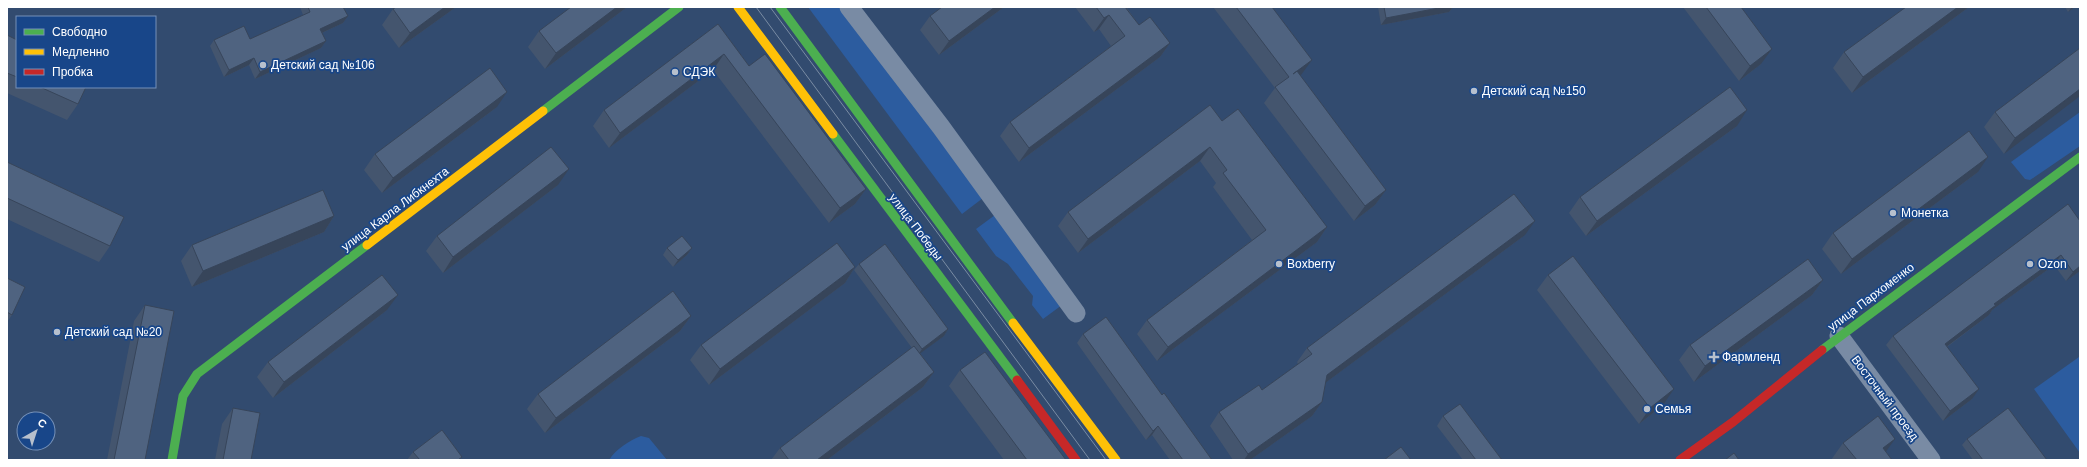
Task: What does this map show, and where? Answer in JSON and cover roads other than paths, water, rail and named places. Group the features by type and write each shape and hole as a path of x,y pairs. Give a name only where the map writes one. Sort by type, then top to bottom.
{"street":[{"name":"улица Карла Либкнехта","path":"172,460 183,396 197,374 679,7"},
{"name":"улица Победы","path":"738,7 1076,460"},
{"name":"улица Победы","path":"780,7 944,232 1116,460"},
{"path":"849,7 941,127 1076,313"},
{"name":"улица Пархоменко","path":"1680,460 1733,422 1839,336 2080,157"},
{"name":"Восточный проезд","path":"1839,336 1931,460"}],"tram line":[{"path":"756,7 1090,460"},
{"path":"770,7 1106,460"}],"place":[{"name":"Детский сад №106","path":"263,65"},
{"name":"СДЭК","path":"675,72"},
{"name":"Детский сад №150","path":"1474,91"},
{"name":"Монетка","path":"1893,213"},
{"name":"Boxberry","path":"1279,264"},
{"name":"Ozon","path":"2030,264"},
{"name":"Детский сад №20","path":"57,332"},
{"name":"Фармленд","path":"1714,357"},
{"name":"Семья","path":"1647,409"}]}
